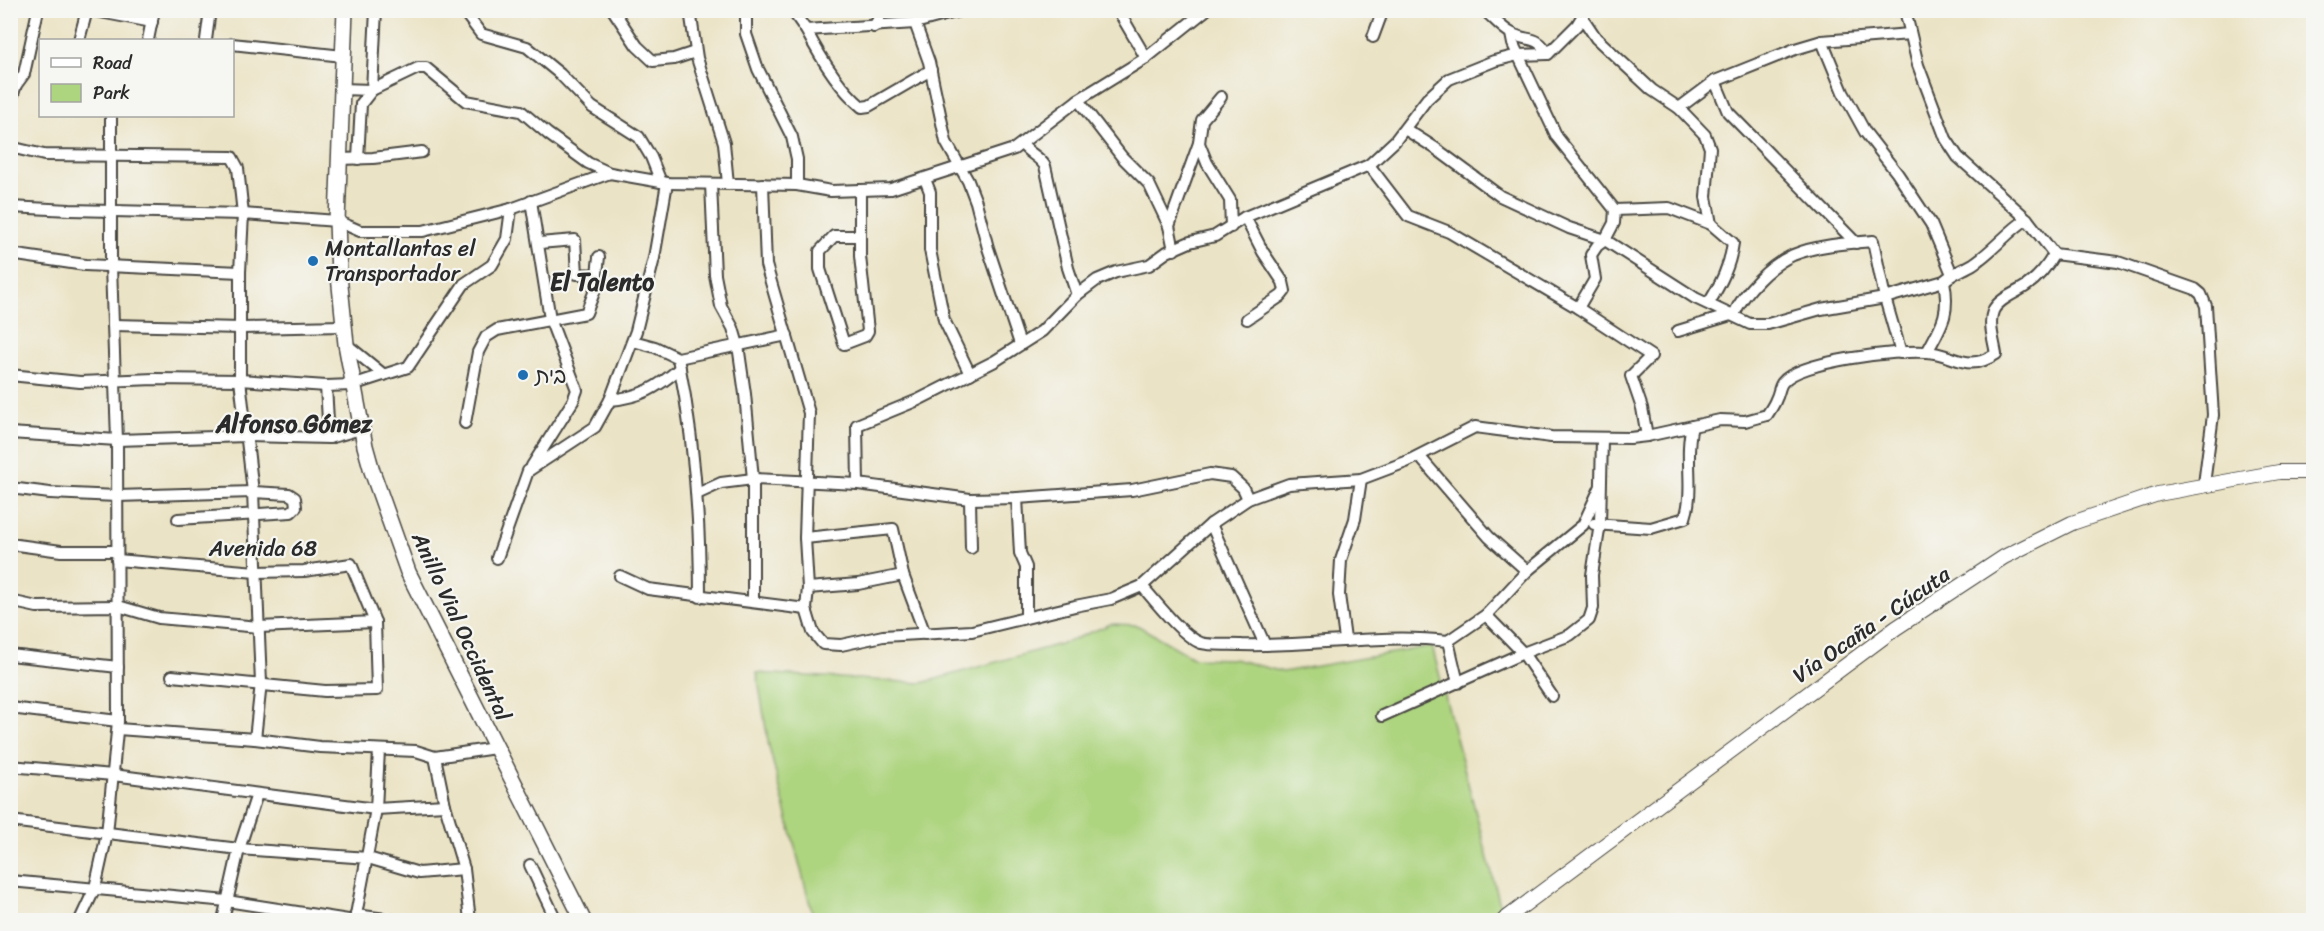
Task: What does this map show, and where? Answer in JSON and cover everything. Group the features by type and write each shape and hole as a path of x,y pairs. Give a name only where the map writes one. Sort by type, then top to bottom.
{"highway":[{"name":"Anillo Vial Occidental","path":"343,11 337,221 346,344 361,429 372,471 408,572 583,921"}],"main road":[{"name":"Vía Ocaña - Cúcuta","path":"1504,921 1896,628 2004,557 2072,523 2158,494 2279,472 2313,472"}],"street":[{"path":"10,102 13,85 24,74 38,10"},
{"path":"78,39 89,10 152,22"},
{"path":"148,39 154,10"},
{"path":"206,39 210,10"},
{"path":"372,90 376,10"},
{"path":"463,10 481,34 527,47 560,74 592,107 639,137 664,182 654,258 633,341 610,400 595,427 528,471"},
{"path":"613,10 637,46 653,61 675,59 695,52"},
{"path":"690,10 695,52 705,90 724,143 728,184"},
{"path":"746,10 746,34 758,69 792,137 797,159 797,185"},
{"path":"792,10 807,30 821,56 853,100 862,107 868,106 931,70"},
{"path":"874,27 883,10"},
{"path":"807,30 915,23 938,14 963,10"},
{"path":"1118,10 1146,58"},
{"path":"358,159 361,104 372,90 418,68 426,68 466,100 521,111 588,163 610,173 664,182 797,185 831,191 891,189 1014,149 1078,100 1146,58 1206,10"},
{"path":"1373,37 1383,10"},
{"path":"1905,10 1918,65 1946,139 1958,157 2027,219 2054,254 2118,262 2195,289 2201,294 2206,306 2213,415 2204,484"},
{"path":"1490,12 1511,34 1513,44 1557,137 1615,210 1614,223 1605,240 1591,255 1595,279 1578,308"},
{"path":"858,484 857,425 918,400 995,361 1042,331 1077,295 1097,280 1116,272 1149,265 1190,242 1215,236 1245,217 1369,165 1395,141 1427,99 1449,79 1494,61 1518,55 1548,54 1584,14 1596,38 1652,90 1679,108 1705,135 1710,148 1706,197 1711,224"},
{"path":"915,23 931,70 946,142 976,202 988,248 1020,344"},
{"path":"1511,34 1535,39 1543,44 1548,54"},
{"path":"1679,108 1715,81 1796,49 1822,41 1910,34"},
{"path":"1822,41 1865,132 1931,225 1948,277 1948,303 1927,352"},
{"path":"234,44 343,56"},
{"path":"1715,81 1728,112 1856,243"},
{"path":"341,89 372,90"},
{"path":"1169,226 1199,143 1202,120 1221,97"},
{"path":"1078,100 1122,157 1149,184 1169,226 1174,250"},
{"path":"80,921 95,888 107,834 118,725 117,440 111,266 111,117"},
{"path":"1406,129 1500,196 1569,228 1605,240 1695,298 1734,314 1750,324 1768,324 1821,309 1885,298 1948,277 1973,264 2002,241 2013,228 2027,219"},
{"path":"1199,143 1207,163 1230,200 1231,227"},
{"path":"1022,144 1029,154 1041,160 1045,166 1068,268 1077,295"},
{"path":"10,147 44,155 111,158 232,156 238,168 243,214 240,272 242,328 240,380 253,492 261,683 255,739"},
{"path":"339,159 422,153"},
{"path":"1369,165 1408,216 1449,232 1578,308 1651,356 1631,376 1642,408 1647,436"},
{"path":"10,207 243,214 337,221 360,231 423,231 511,209 610,173"},
{"path":"925,179 930,192 930,250 944,320 970,374"},
{"path":"711,184 715,275 721,306 733,328 738,345 753,479 753,602"},
{"path":"763,184 766,265 809,413 805,538 808,588 806,609 813,632 823,644 841,645 883,636 972,631 1111,599 1142,586 1211,524 1248,499 1289,484 1361,479 1419,456 1474,427 1551,437 1602,439 1647,436 1720,420 1745,421 1767,415 1777,399 1781,383 1793,373 1813,367 1862,357 1901,353 1927,352 1972,364 1987,360 1996,354 1991,322 1993,310 2001,301 2027,285 2045,270 2054,254"},
{"path":"859,236 834,236 820,251 820,269 844,344 865,336 868,331 859,236 860,190"},
{"path":"497,558 528,471 577,390 550,319 531,201"},
{"path":"1615,210 1669,208 1711,224 1733,243 1725,276 1709,303"},
{"path":"10,375 80,382 240,380 326,386 352,385 384,375 408,367 464,284 492,265 507,238 511,209"},
{"path":"1245,217 1285,291 1247,319"},
{"path":"539,243 575,240 577,274 597,275"},
{"path":"1678,331 1734,314 1740,302 1758,282 1792,256 1807,251 1873,241 1885,298 1901,353"},
{"path":"10,254 85,265 240,272"},
{"path":"465,423 478,352 486,337 497,330 586,313 595,290 599,256"},
{"path":"113,325 242,328 344,326"},
{"path":"610,400 630,398 654,388 679,363 738,345 788,335"},
{"path":"633,341 655,347 679,363 689,412 697,494 700,597"},
{"path":"346,344 384,375"},
{"path":"326,386 328,438"},
{"path":"1583,525 1652,528 1685,518 1689,507 1688,438 1692,426"},
{"path":"10,433 117,440 247,436 328,438 361,429"},
{"path":"1382,716 1523,653 1570,635 1589,620 1593,608 1592,575 1600,524 1602,439"},
{"path":"1419,456 1489,537 1527,571"},
{"path":"697,494 721,483 753,479 858,484 970,499 1017,498 1132,490 1210,474 1231,477 1243,488 1248,499"},
{"path":"1345,639 1339,595 1341,560 1355,519 1361,479"},
{"path":"10,488 50,493 117,496 253,492 289,494 295,498 296,507 291,512 178,519"},
{"path":"1142,586 1186,634 1201,643 1265,645 1345,639 1420,638 1448,641 1486,615 1527,571 1583,525 1600,488"},
{"path":"1017,498 1020,553 1026,567 1026,617"},
{"path":"970,499 971,548"},
{"path":"1211,524 1265,645"},
{"path":"805,538 893,529 903,575 925,634"},
{"name":"Avenida 68","path":"10,544 256,572 304,571 351,564 375,622 377,690 325,691 261,683"},
{"path":"808,588 858,584 903,575"},
{"path":"620,576 648,589 806,609"},
{"path":"10,602 38,607 118,606 159,618 259,627 375,622"},
{"path":"1486,615 1523,653 1552,696"},
{"path":"1448,641 1458,683"},
{"path":"10,655 118,667"},
{"path":"172,676 261,683"},
{"path":"10,708 118,725 320,747 416,751 435,758 495,748"},
{"path":"353,919 368,858 376,809 379,750"},
{"path":"435,758 445,805 464,869 470,921"},
{"path":"10,766 113,775 376,809 445,805"},
{"path":"223,921 239,849 256,794"},
{"path":"10,821 239,849 368,858 419,873 464,869"},
{"path":"530,865 556,921"},
{"path":"10,881 227,901 353,919 393,921"}],"green space":[{"path":"1111,624 1137,625 1194,658 1234,659 1283,672 1432,646 1504,920 814,920 769,747 757,673 922,683 1067,642"}],"place":[{"name":"Montallantas el Transportador","path":"313,261"},
{"name":"בית","path":"523,375"}],"district":[{"name":"El Talento","path":"602,282"},
{"name":"Alfonso Gómez","path":"294,424"}]}
